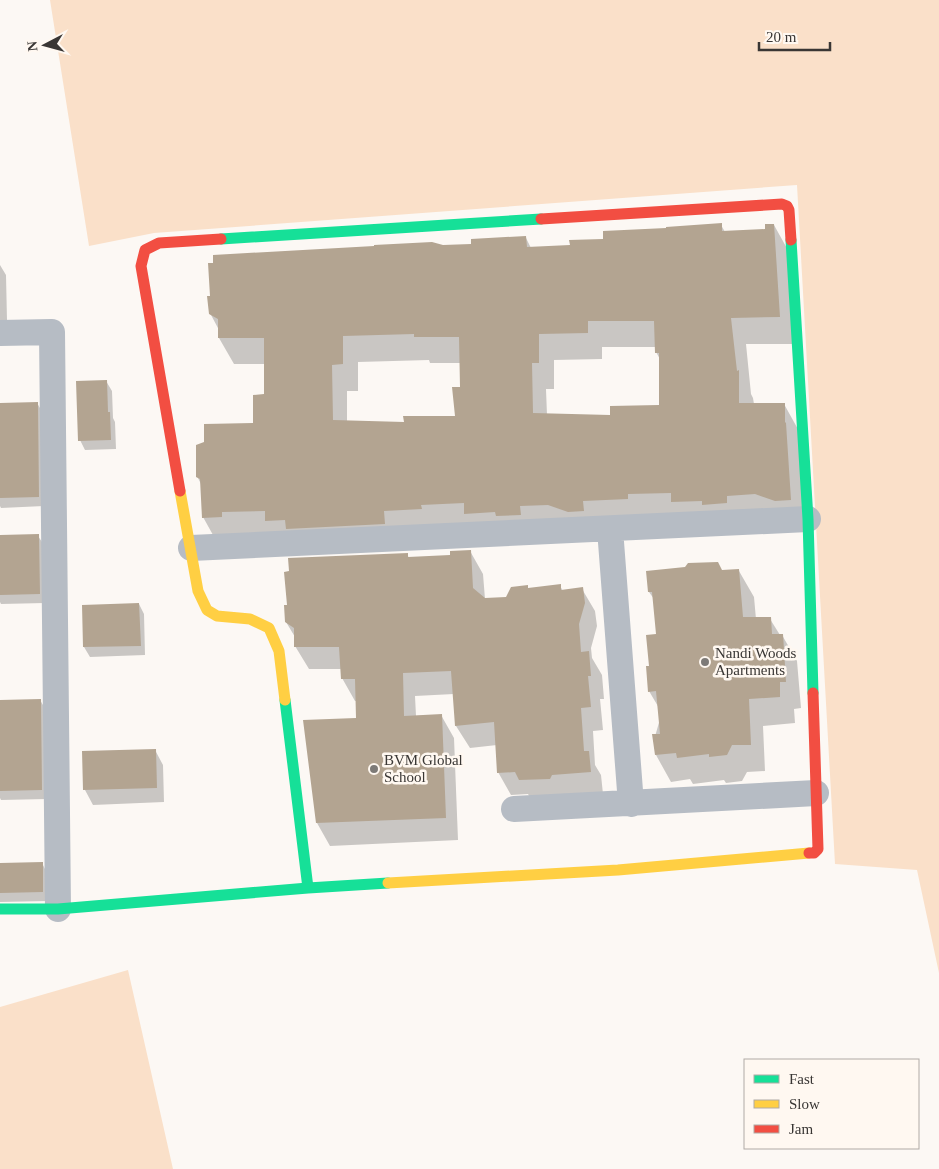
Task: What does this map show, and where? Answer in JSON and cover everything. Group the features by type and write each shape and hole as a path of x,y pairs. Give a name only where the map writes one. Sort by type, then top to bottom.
{"street":[{"path":"0,909 58,909 308,888 627,869 814,853 818,849 808,519 789,210 787,206 782,204 159,243 145,250 141,266 198,592 207,610 217,616 250,619 269,628 280,651 308,888"},
{"path":"0,333 52,332 58,909"},
{"path":"190,548 808,519"},
{"path":"610,529 631,804"},
{"path":"514,809 816,793"}],"shaded area":[{"path":"50,0 939,0 939,973 917,870 835,864 797,185 154,233 89,246"},
{"path":"128,970 173,1169 0,1169 0,1007"}],"building":[{"path":"722,223 722,231 765,229 765,224 774,224 780,317 731,318 737,371 739,370 739,403 785,403 791,500 775,501 755,494 727,496 727,503 702,505 702,501 671,502 671,493 628,494 628,499 583,501 584,511 568,512 548,505 520,506 521,515 496,516 495,512 464,514 464,503 421,505 422,509 384,511 385,524 286,529 285,520 265,521 265,511 222,512 222,517 202,518 200,479 196,477 196,445 204,442 204,424 253,423 253,395 264,394 264,338 218,338 218,319 209,314 207,296 210,296 208,263 213,263 213,255 432,242 443,245 471,244 471,239 526,236 527,247 570,245 569,240 603,239 603,231","holes":["588,321 654,321 655,353 659,353 659,405 610,406 610,415 533,413 532,363 539,363 539,334 588,333","414,334 414,337 459,337 460,387 452,387 455,416 403,416 404,422 333,420 332,365 343,364 343,336"]},
{"path":"107,380 111,440 78,441 76,381"},
{"path":"38,402 39,497 0,498 0,403"},
{"path":"39,534 40,594 0,595 0,535"},
{"path":"471,550 473,588 485,598 506,597 511,587 528,585 528,588 561,584 561,590 583,587 585,603 579,624 581,652 589,651 591,676 588,676 591,707 581,708 584,751 589,751 591,772 552,775 550,779 519,780 515,772 497,773 494,722 455,726 451,671 403,673 404,716 442,714 446,818 316,823 303,720 356,718 355,679 341,679 339,647 294,647 294,628 285,622 284,605 287,605 284,572 289,571 288,558 408,553 408,557 450,555 450,551"},
{"name":"Nandi Woods Apartments","path":"718,562 722,570 739,569 743,617 771,617 772,634 783,634 786,682 780,682 780,697 749,699 751,745 732,745 727,755 709,757 709,754 677,758 676,753 655,755 652,734 660,734 656,691 648,692 646,666 649,666 646,635 656,634 652,592 648,592 646,571 685,567 688,563"},
{"path":"139,603 141,646 83,647 82,605"},
{"path":"41,699 42,790 0,791 0,700"},
{"path":"156,749 157,788 83,790 82,751"},
{"path":"43,862 43,892 0,893 0,863"}],"traffic: fast":[{"path":"221,239 541,219"},
{"path":"791,240 808,519 813,693"},
{"path":"285,700 308,888"},
{"path":"0,909 58,909 388,883"}],"traffic: slow":[{"path":"180,491 198,591 207,610 217,616 250,619 269,628 279,651 285,700"},
{"path":"388,883 618,870 809,853"}],"traffic: jam":[{"path":"541,219 782,204 787,206 789,210 791,240"},
{"path":"180,491 141,266 145,250 159,243 221,239"},
{"path":"809,853 814,853 818,849 813,693"}],"place":[{"name":"Nandi Woods Apartments","path":"705,662"},
{"name":"BVM Global School","path":"374,769"}]}
